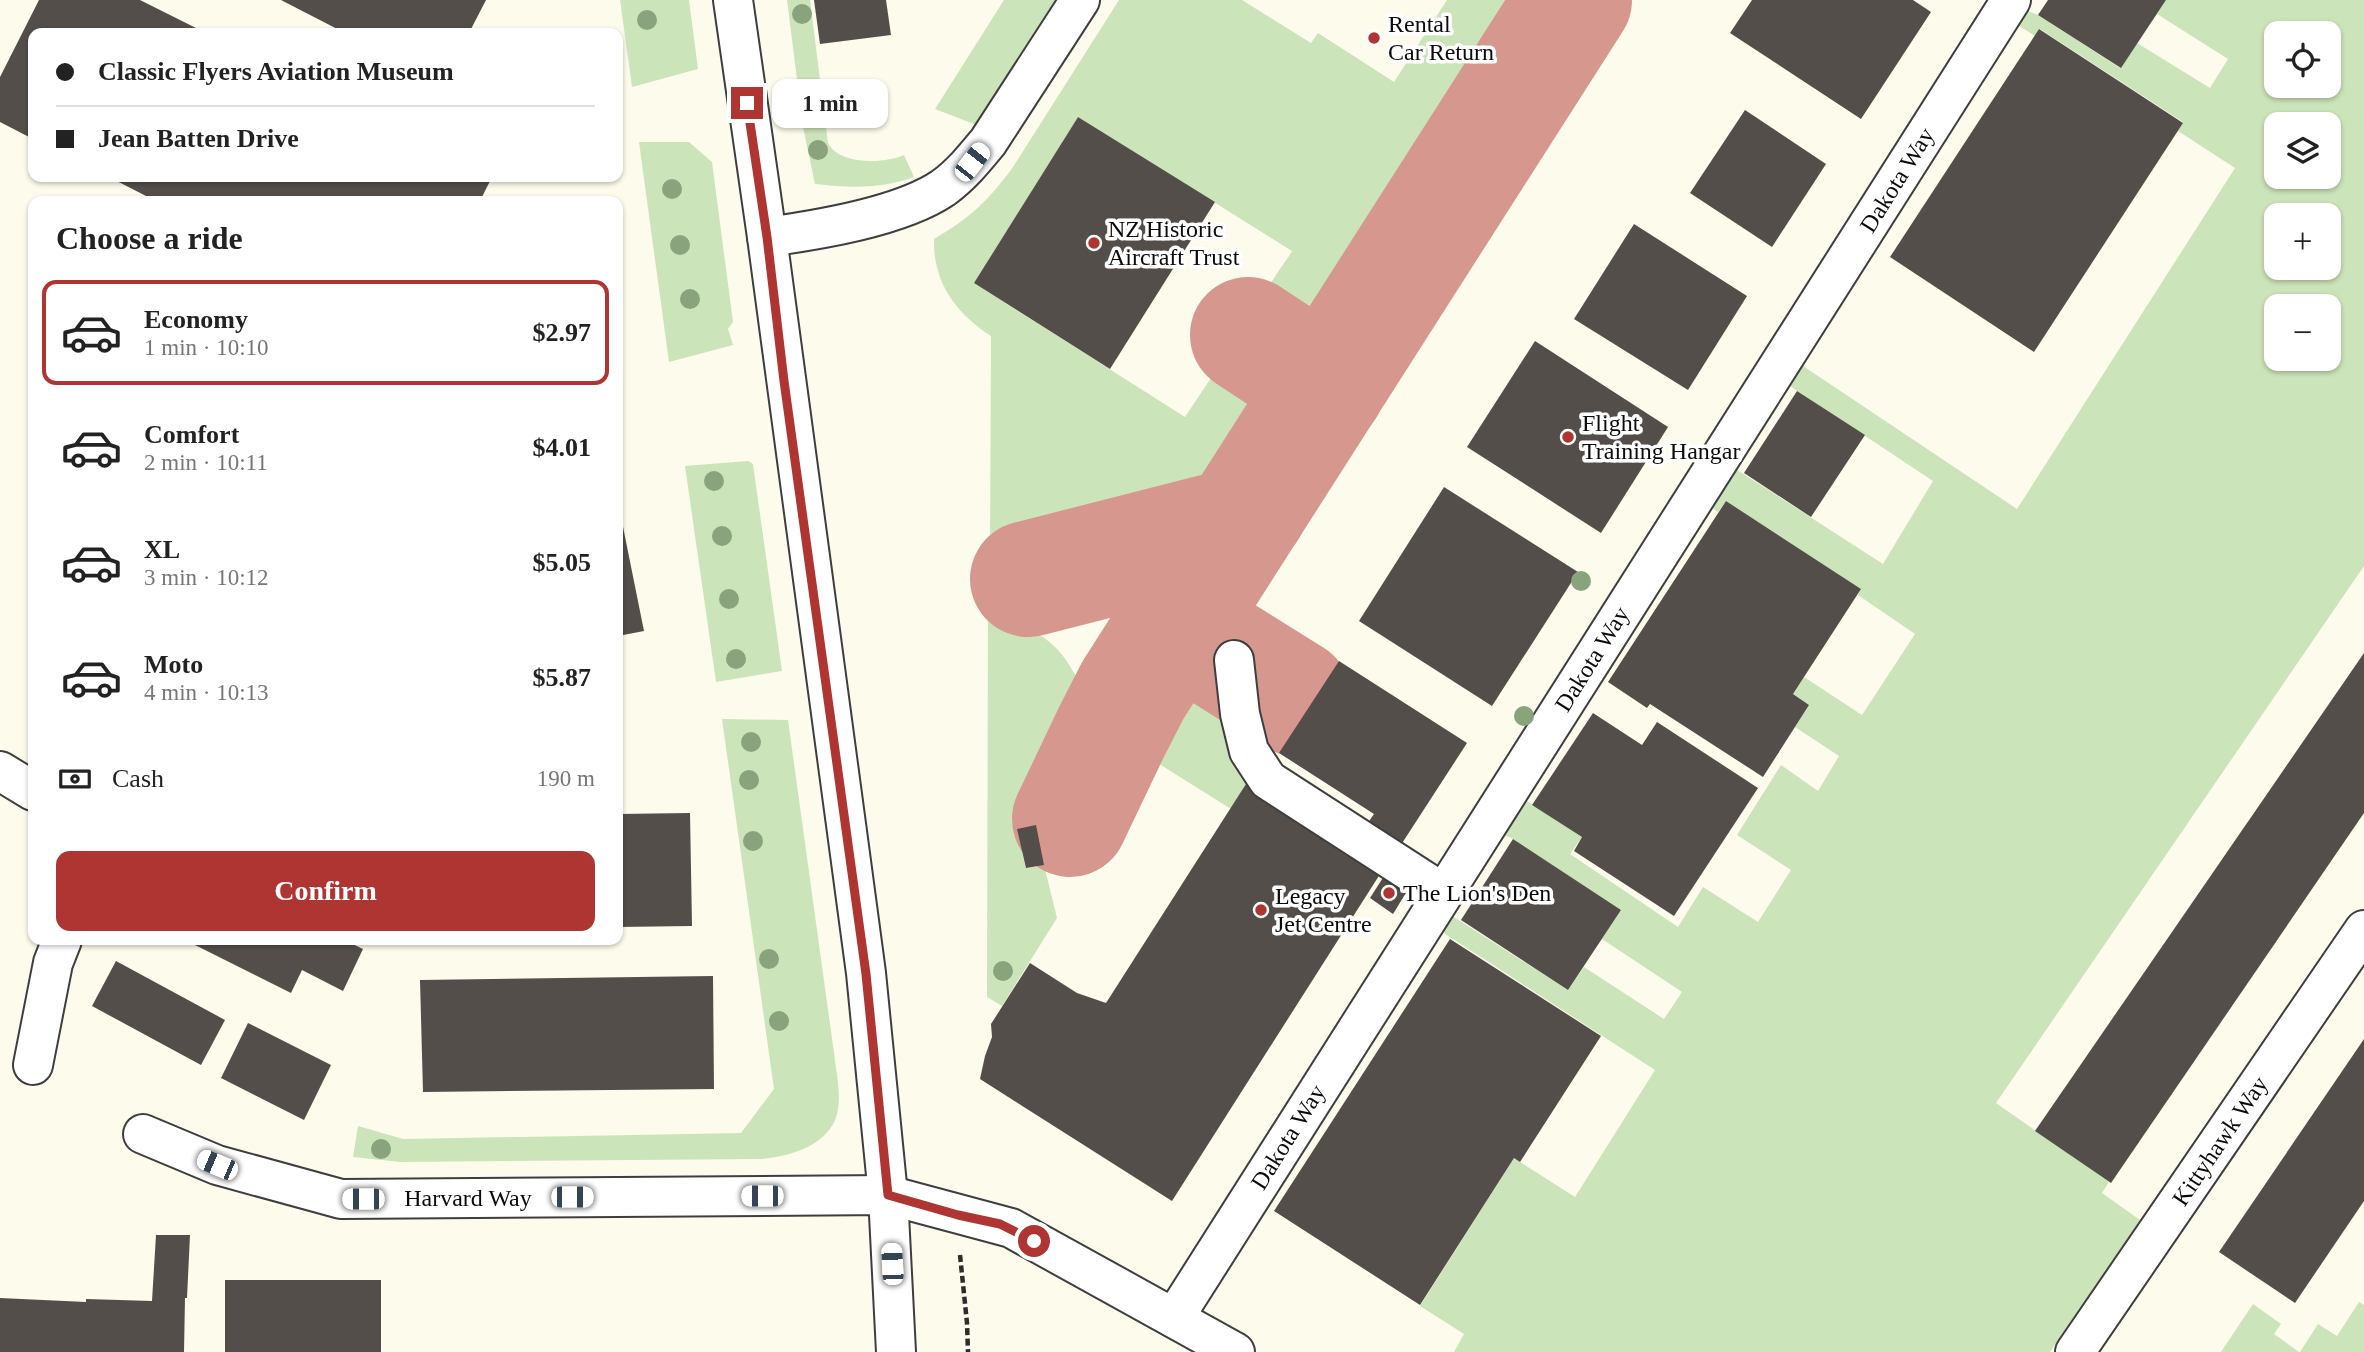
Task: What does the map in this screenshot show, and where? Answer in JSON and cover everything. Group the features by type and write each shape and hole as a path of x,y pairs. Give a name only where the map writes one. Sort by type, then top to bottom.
{"street":[{"path":"733,0 866,974 888,1195 896,1352"},
{"path":"767,237 861,219 904,207 941,189 972,162 988,142 1080,0"},
{"name":"Dakota Way","path":"1174,1318 2011,0"},
{"path":"1234,660 1240,714 1250,751 1268,780 1443,893"},
{"path":"0,771 28,787"},
{"name":"Kittyhawk Way","path":"2075,1352 2364,930"},
{"path":"33,1065 53,962 60,945"},
{"name":"Harvard Way","path":"143,1134 217,1165 341,1199 888,1195 1011,1228 1235,1352"}],"path":[{"path":"958,1215 968,1352"}],"green space":[{"path":"620,0 689,0 698,69 632,87"},
{"path":"787,0 810,0 828,143 842,155 863,161 886,160 904,155 914,177 890,184 865,186 815,184 803,127"},
{"path":"1004,0 1061,0 979,126 935,109"},
{"path":"1119,0 1242,0 1311,43 1318,33 1394,82 1447,0 1550,0 1337,335 1324,339 1316,340 1301,335 1277,316 1268,301 1270,284 1292,251 1078,117 974,283 1185,417 1211,378 1231,369 1274,396 1281,414 1278,427 1252,472 1228,489 1084,536 990,557 991,336 967,317 949,295 938,269 934,239 968,216 1004,179"},
{"path":"2166,0 2364,0 2364,566 1996,1103 2109,1182 2102,1193 2140,1220 2050,1352 1454,1352 1464,1334 1420,1306 1514,1158 1575,1197 1655,1070 1436,928 1446,912 1568,990 1584,967 1664,1019 1682,992 1602,939 1621,910 1500,833 1522,798 1582,837 1570,854 1678,927 1703,887 1758,922 1791,870 1737,835 1781,765 1818,791 1839,756 1795,727 1809,705 1793,694 1804,677 1862,715 1915,634 1858,595 1861,589 1726,501 1718,512 1708,505 1731,466 1883,564 1933,481 1784,382 1797,362 2017,509 2235,168 2178,131 2183,122 2040,29 2035,36 2016,24 2025,10 2038,15 2120,68 2137,43 2210,88 2228,59 2157,14"},
{"path":"639,142 689,142 712,162 733,322 728,329 733,345 669,362"},
{"path":"748,461 753,464 782,671 716,682 685,466"},
{"path":"988,615 1030,630 1056,648 1075,675 1095,715 1032,811 1036,825 1017,830 1026,868 1044,865 1057,918 1002,1006 987,997"},
{"path":"1191,656 1221,673 1222,719 1227,742 1246,784 1231,809 1156,762 1151,747 1150,732 1158,706"},
{"path":"722,719 788,720 838,1084 837,1114 826,1134 806,1148 783,1156 760,1159 401,1162 353,1157 358,1126 403,1139 741,1133 774,1089"},
{"path":"2359,1302 2364,1305 2364,1352 2300,1352 2318,1324 2337,1336"},
{"path":"2253,1304 2281,1324 2274,1334 2299,1352 2221,1352"}],"building":[{"path":"39,0 140,0 196,28 28,28 28,136 0,122 0,77"},
{"path":"281,0 486,0 472,28 335,28"},
{"path":"814,0 886,0 891,35 820,44"},
{"path":"1752,0 1913,0 1931,12 1861,119 1730,33"},
{"path":"2048,0 2166,0 2121,68 2038,15"},
{"path":"2039,29 2183,123 2034,352 1890,257"},
{"path":"1745,110 1826,164 1772,247 1690,193"},
{"name":"NZ Historic Aircraft Trust","path":"1078,117 1215,202 1110,369 974,283"},
{"path":"119,182 490,182 482,196 146,196"},
{"path":"1634,224 1747,296 1688,390 1574,319"},
{"name":"Flight Training Hangar","path":"1535,341 1668,427 1601,533 1467,447"},
{"path":"1797,391 1865,435 1811,517 1744,473"},
{"path":"1444,487 1578,572 1492,706 1359,621"},
{"path":"1726,501 1861,589 1793,694 1809,705 1763,777 1650,704 1647,708 1608,682"},
{"path":"623,527 644,631 623,635"},
{"path":"2364,653 2364,813 2111,1183 2035,1131"},
{"path":"1339,661 1467,743 1397,851 1363,830 1374,814 1279,753"},
{"path":"1593,713 1642,745 1657,722 1758,788 1674,916 1574,851 1582,837 1532,805"},
{"path":"1246,784 1382,871 1172,1201 980,1079 992,1037 991,1024 1030,963 1077,993 1106,1003"},
{"path":"690,813 692,926 623,927 623,814"},
{"path":"1036,825 1044,865 1026,868 1017,829"},
{"path":"1513,839 1621,910 1568,990 1461,920"},
{"name":"The Lion's Den","path":"1386,873 1409,888 1393,914 1370,898"},
{"path":"1450,939 1601,1036 1520,1162 1514,1158 1420,1305 1274,1211"},
{"path":"195,945 355,945 363,949 343,991 302,970 291,993"},
{"path":"116,961 225,1020 201,1065 92,1006"},
{"path":"713,976 714,1089 423,1092 420,980"},
{"path":"248,1023 331,1065 304,1120 221,1078"},
{"path":"2364,1039 2364,1201 2295,1303 2219,1252"},
{"path":"156,1235 190,1235 184,1352 0,1352 0,1298 86,1302 86,1299 152,1301"},
{"path":"225,1280 381,1280 381,1352 225,1352"}],"taxiway":[{"path":"1070,819 1133,690 1574,0"},
{"path":"1248,335 1327,387"},
{"path":"1028,579 1228,528 1249,509"},
{"path":"1176,624 1293,697"}],"place":[{"name":"Rental Car Return","path":"1374,38"},
{"name":"NZ Historic Aircraft Trust","path":"1094,243"},
{"name":"Flight Training Hangar","path":"1568,437"},
{"name":"The Lion's Den","path":"1389,893"},
{"name":"Legacy Jet Centre","path":"1261,910"}],"route":[{"path":"747,103 866,974 888,1195 1000,1224 1034,1241"}]}
